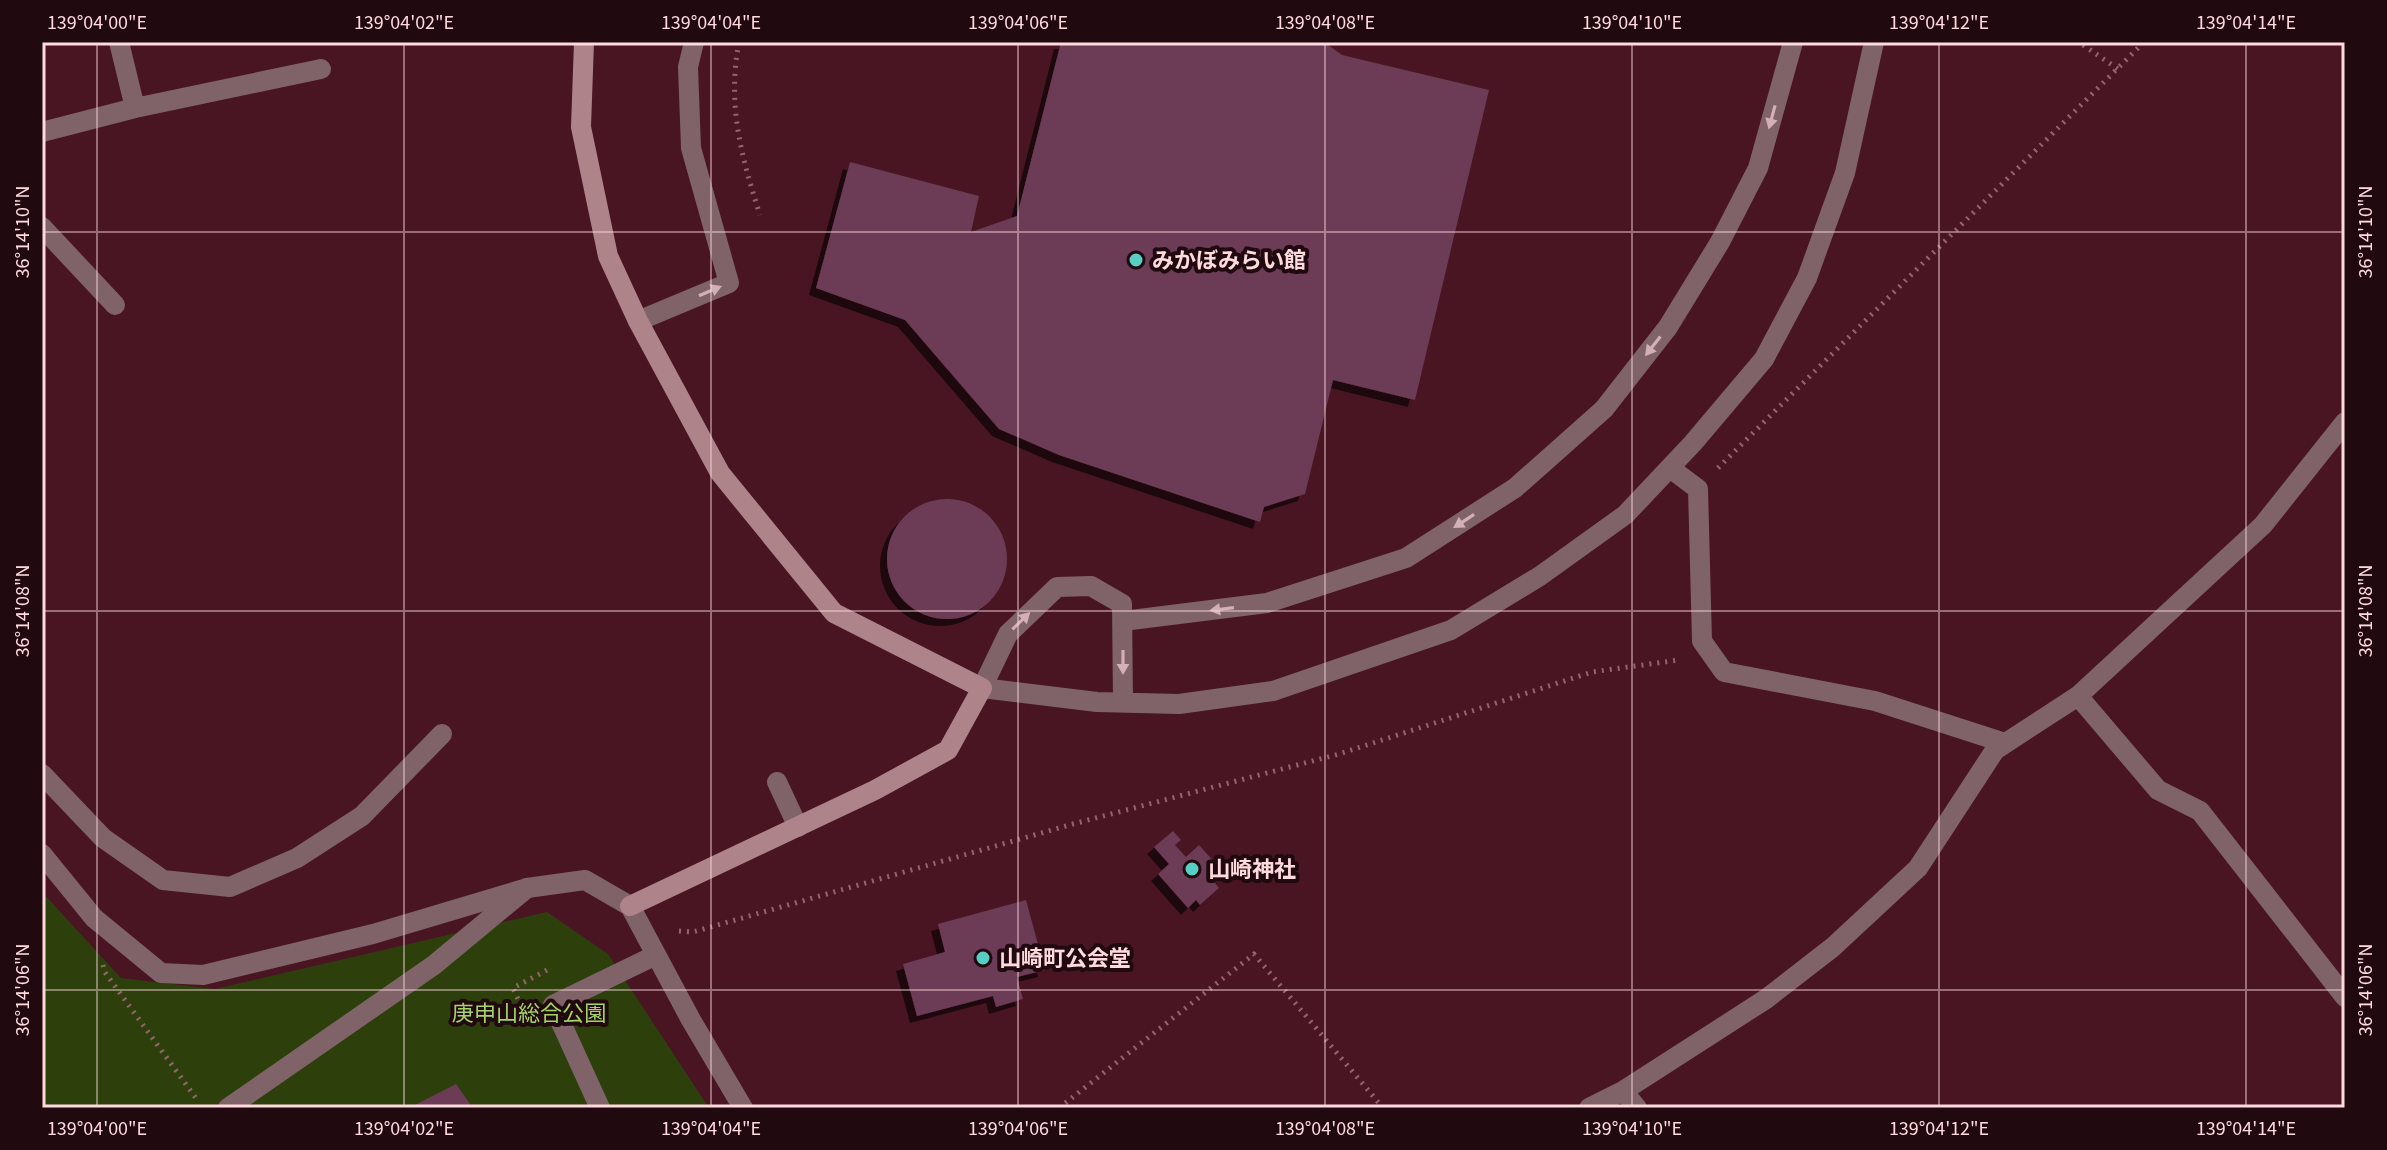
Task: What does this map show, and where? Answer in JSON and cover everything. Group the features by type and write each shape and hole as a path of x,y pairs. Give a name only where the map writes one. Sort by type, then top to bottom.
{"street":[{"path":"119,42 135,108"},
{"path":"584,42 581,127 608,256 638,321 720,473 834,613 982,688 1097,702 1179,704 1273,691 1451,630 1540,576 1625,515 1764,359 1807,278 1845,173 1874,42"},
{"path":"638,321 729,283 691,148 688,67 694,42"},
{"path":"1123,621 1267,603 1406,558 1515,488 1604,409 1668,327 1720,242 1758,168 1793,42"},
{"path":"42,132 135,108 321,69"},
{"path":"42,227 115,305"},
{"path":"1589,1108 1623,1091 1766,999 1833,947 1918,868 1995,750 2078,696 2263,525 2345,422"},
{"path":"1670,468 1698,489 1702,641 1724,672 1875,701 2005,743"},
{"path":"630,906 875,790 948,750 1008,634 1057,587 1091,586 1122,604 1123,702"},
{"path":"2078,696 2158,790 2200,811 2345,997"},
{"path":"42,774 103,838 163,880 230,887 297,858 362,816 442,734"},
{"path":"777,782 798,827"},
{"path":"42,854 94,918 161,973 203,975 373,934 527,888 585,880 630,906 640,929 743,1108"},
{"path":"228,1108 434,965 527,888"},
{"path":"600,1108 553,1005 656,955"},
{"path":"1623,1091 1637,1108"}],"path":[{"path":"739,42 734,107 741,159 760,215"},
{"path":"1698,489 2144,42"},
{"path":"2083,45 2118,69"},
{"path":"640,929 693,932 1073,824 1339,754 1592,672 1712,656"},
{"path":"94,918 104,971 203,1108"},
{"path":"1059,1108 1254,954 1383,1108"}],"green space":[{"name":"庚申山総合公園","path":"42,892 121,978 215,989 547,912 608,954 709,1108 42,1108"}],"building":[{"name":"みかぼみらい館","path":"1061,42 1324,42 1342,55 1489,90 1415,400 1333,380 1305,494 1264,507 1260,522 1059,455 999,429 905,320 816,288 850,162 979,196 971,232 1017,216"},
{"path":"947,499 970,503 989,517 1003,536 1007,559 1003,582 989,601 970,615 947,619 924,615 905,601 891,582 887,559 891,536 905,517 924,503"},
{"name":"山崎神社","path":"1173,831 1181,840 1175,845 1186,857 1199,845 1225,874 1215,883 1219,888 1200,905 1196,900 1188,908 1158,874 1169,864 1154,847"},
{"name":"山崎町公会堂","path":"1026,900 1045,970 1017,977 1023,999 996,1007 993,996 917,1016 903,964 945,952 938,924"},
{"path":"456,1084 473,1108 409,1108"}],"place":[{"name":"みかぼみらい館","path":"1136,260"},
{"name":"山崎神社","path":"1192,869"},
{"name":"山崎町公会堂","path":"983,958"}]}
